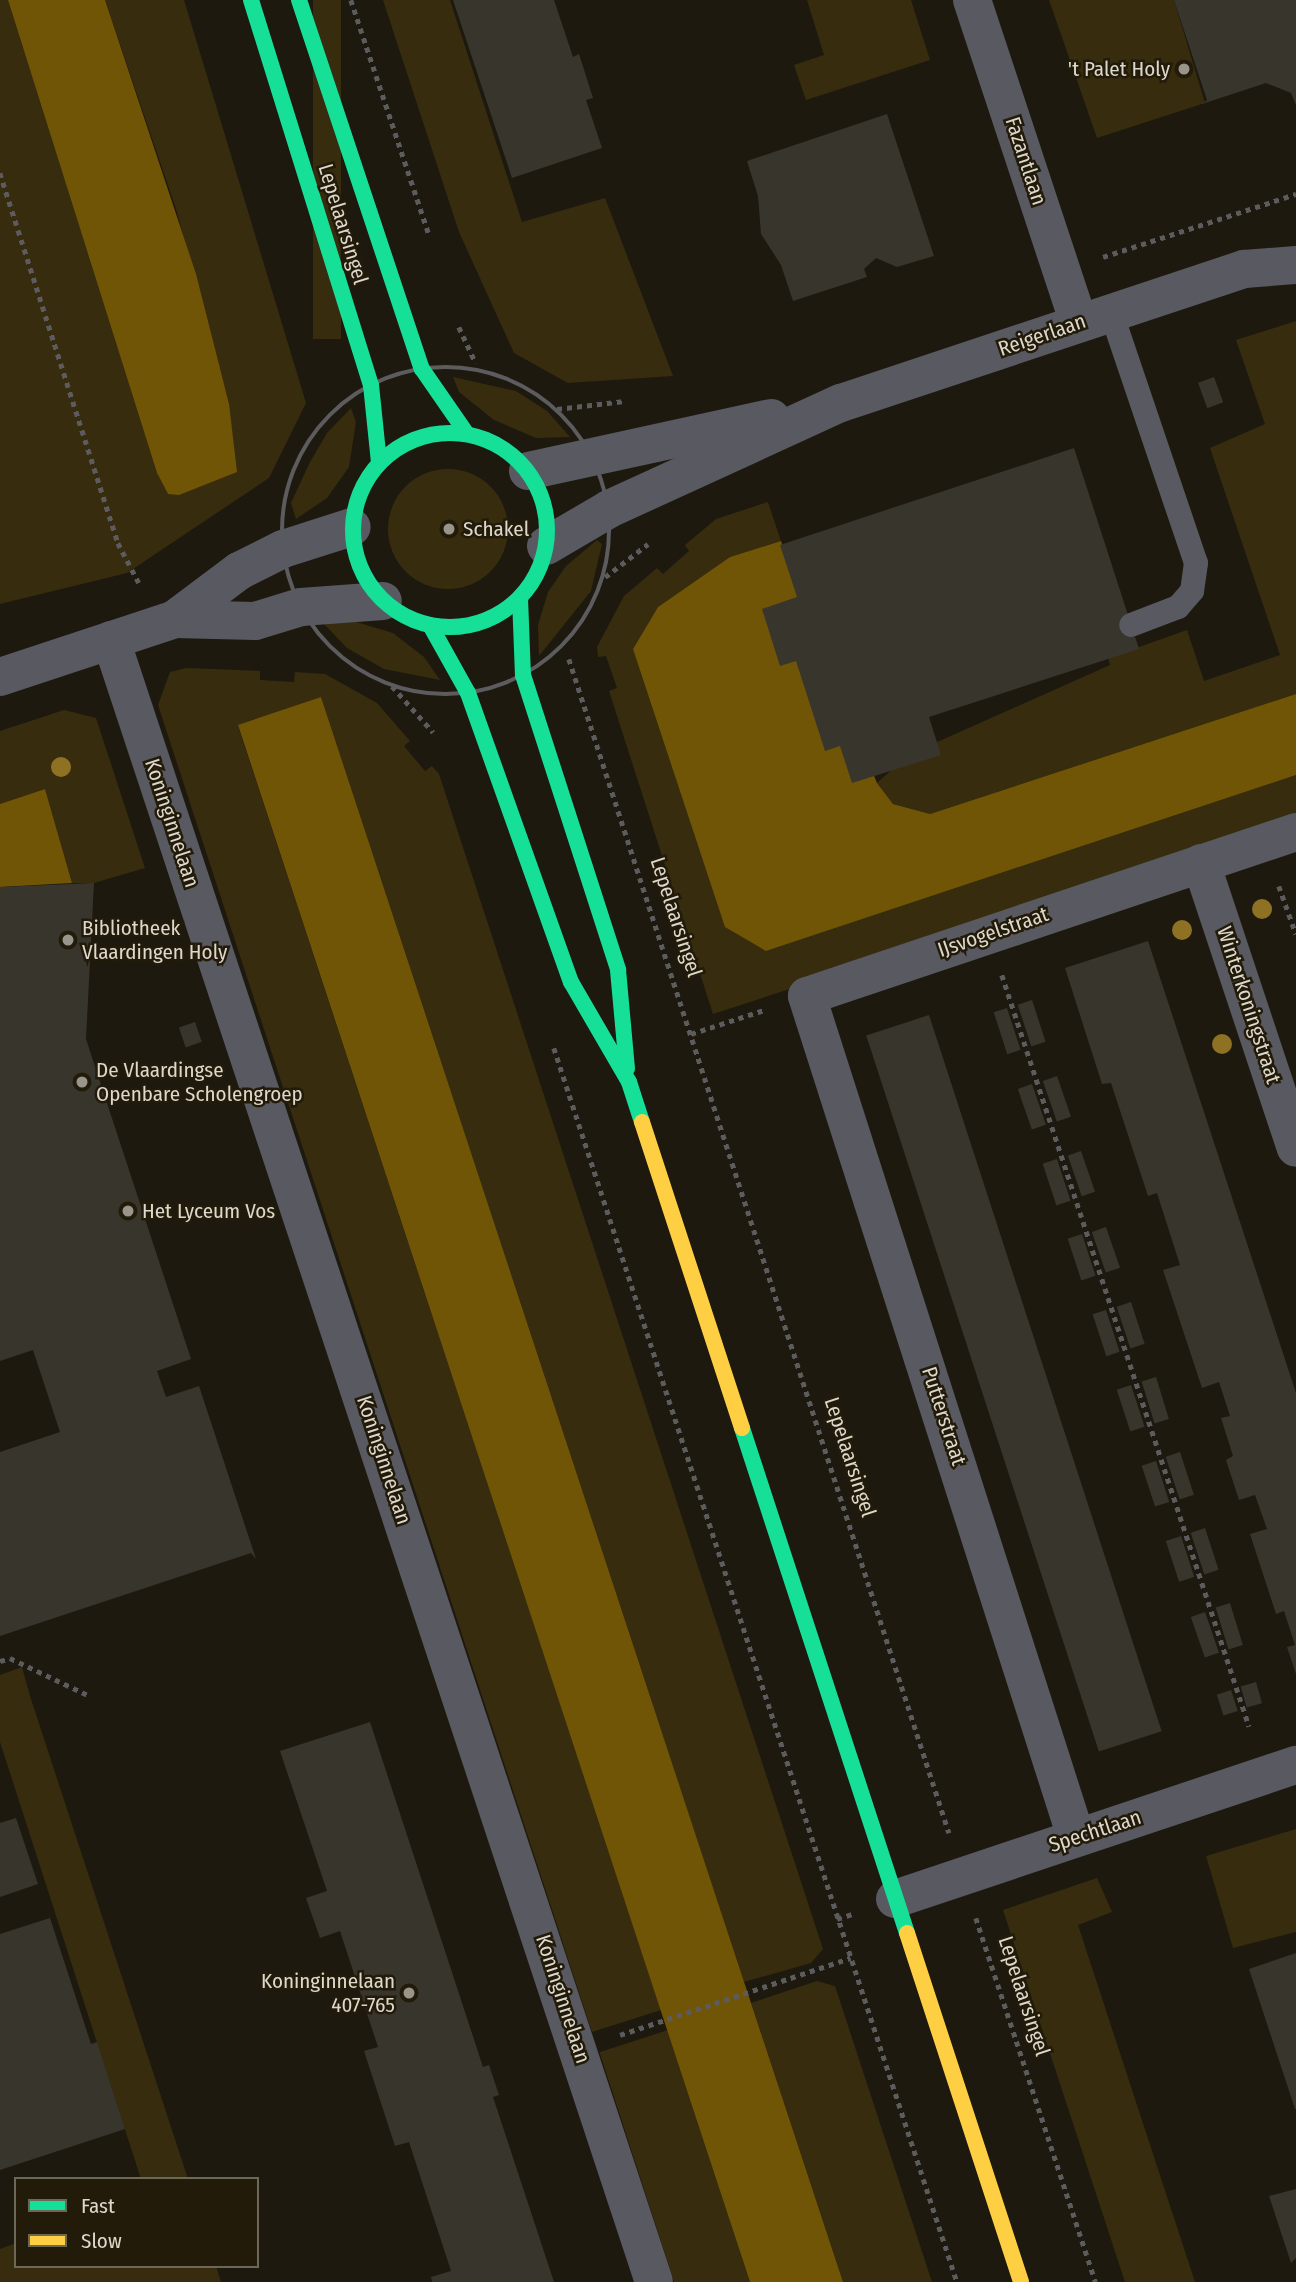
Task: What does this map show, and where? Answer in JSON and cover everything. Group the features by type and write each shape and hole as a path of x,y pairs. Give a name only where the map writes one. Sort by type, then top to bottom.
{"street":[{"name":"Lepelaarsingel","path":"251,0 371,385 379,463"},
{"name":"Lepelaarsingel","path":"299,0 422,369 467,434"},
{"name":"Fazantlaan","path":"972,0 1062,271 1095,318"},
{"name":"Reigerlaan","path":"1244,270 1296,236"},
{"name":"Reigerlaan","path":"546,546 609,509 841,403 1244,270 1296,265"},
{"name":"Reigerlaan","path":"527,471 841,403"},
{"path":"467,434 495,443 527,471 542,499 546,546 537,574 520,598 505,611 469,626 430,625 397,612 383,601 356,559 352,527 355,504 379,463 419,438 467,434"},
{"path":"0,677 165,622 239,571 283,549 352,527"},
{"path":"520,598 523,675 618,970 629,1082"},
{"path":"165,622 256,621 301,607 383,601"},
{"path":"430,625 468,693 571,982 629,1082 1021,2282"},
{"name":"Koninginnelaan","path":"111,640 654,2282"},
{"name":"IJsvogelstraat","path":"807,996 988,932 1296,832"},
{"name":"Winterkoningstraat","path":"1201,863 1296,1147"},
{"name":"Putterstraat","path":"807,996 1076,1837"},
{"name":"Spechtlaan","path":"895,1899 1296,1765"}],"lane":[{"path":"1095,318 1196,563 1192,591 1178,607 1131,625"}],"path":[{"path":"351,0 433,248"},
{"path":"0,173 118,543 165,622"},
{"path":"1062,271 1296,194"},
{"path":"0,205 10,203"},
{"path":"454,313 480,370"},
{"path":"392,686 442,695 468,693 523,675 564,645 594,602 604,577 609,509 593,457 556,409 533,392 480,370 422,369 371,385 339,407 303,450 285,502 283,549 301,607 333,650 392,686 439,740"},
{"name":"Lepelaarsingel","path":"564,645 1096,2282"},
{"path":"988,932 1249,1726"},
{"path":"691,1034 807,996"},
{"path":"550,1034 957,2282"},
{"path":"0,1661 10,1658 90,1696"},
{"path":"650,2025 850,1958"}],"shaded area":[{"path":"0,0 8,0 157,473 168,494 229,404 176,209 105,0 184,0 306,403 269,478 127,573 0,604"},
{"path":"8,0 105,0 196,274 229,404 237,472 179,495 168,494 157,473"},
{"path":"313,0 341,0 341,339 313,339"},
{"path":"383,0 450,0 522,222 605,198 673,376 568,383 514,353 459,232"},
{"path":"807,0 911,0 930,60 806,100 794,65 824,55"},
{"path":"1049,0 1174,0 1205,103 1097,138"},
{"path":"1296,321 1296,694 930,814 893,804 877,783 908,755 1110,665 1108,658 1187,630 1204,681 1280,655 1210,448 1265,424 1236,340"},
{"path":"453,377 516,391 547,411 570,437 536,438 494,420 459,392"},
{"path":"351,408 356,422 349,467 327,498 296,519 291,503 310,462 327,433"},
{"path":"448,469 471,474 490,487 503,506 508,529 503,552 490,571 471,584 448,589 425,584 406,571 393,552 388,529 393,506 406,487 425,474"},
{"path":"768,502 781,541 730,557 658,607 633,649 766,951 1296,775 1296,824 713,1014 609,691 617,688 606,656 598,657 597,647 624,596 657,568 663,574 689,551 685,545 716,519"},
{"path":"597,540 602,544 591,591 539,656 538,625 548,592 566,566"},
{"path":"781,541 846,743 858,737 877,783 893,804 930,814 1296,694 1296,775 766,951 725,927 633,649 658,607 730,557"},
{"path":"346,619 393,633 424,657 440,680 384,669 347,648 324,624"},
{"path":"186,668 260,671 260,680 294,682 295,672 325,674 377,703 410,741 404,746 425,771 432,766 439,774 823,1949 811,1963 744,1982 321,697 238,726 661,2010 592,2032 158,705 170,672"},
{"path":"321,697 843,2282 750,2282 238,725"},
{"path":"64,710 96,718 145,868 94,883 72,883 45,789 0,804 0,731"},
{"path":"45,789 72,883 0,887 0,804"},
{"path":"22,1667 187,2177 140,2177 0,1742 0,1675"},
{"path":"1296,1829 1296,1932 1233,1948 1206,1856"},
{"path":"1097,1878 1112,1912 1078,1925 1195,2282 1125,2282 1003,1910"},
{"path":"817,1981 835,1986 932,2282 843,2282 751,2003"},
{"path":"668,2030 750,2282 674,2282 600,2052"},
{"path":"14,2244 14,2268 217,2268 221,2282 0,2282 0,2249"}],"building":[{"path":"453,0 554,0 573,57 579,54 593,98 586,100 602,148 512,178"},
{"path":"1174,0 1296,0 1296,105 1291,93 1266,83 1202,104 1207,100"},
{"path":"887,114 934,256 897,267 876,258 864,269 867,277 793,301 781,265 761,234 758,196 747,161"},
{"path":"1214,377 1223,402 1207,408 1198,383"},
{"path":"1074,448 1139,649 929,717 941,755 852,783 840,746 825,751 796,661 780,666 762,609 797,597 780,545"},
{"path":"94,883 86,1039 191,1359 157,1371 166,1397 199,1386 256,1559 251,1553 0,1636 0,1452 60,1432 33,1350 0,1361 0,887"},
{"path":"1148,941 1296,1393 1296,1674 1287,1647 1295,1645 1284,1611 1276,1614 1250,1534 1267,1529 1255,1495 1239,1500 1226,1460 1233,1456 1221,1418 1230,1416 1219,1382 1202,1388 1163,1270 1180,1265 1157,1193 1148,1196 1111,1083 1102,1084 1065,968"},
{"path":"1032,1000 1046,1042 1031,1046 1018,1005"},
{"path":"1007,1008 1021,1050 1007,1054 994,1012"},
{"path":"929,1015 1162,1731 1099,1752 866,1035"},
{"path":"195,1022 202,1042 186,1047 179,1028"},
{"path":"1057,1076 1071,1117 1057,1122 1043,1081"},
{"path":"1032,1084 1046,1125 1032,1130 1018,1089"},
{"path":"1081,1151 1095,1192 1082,1196 1068,1156"},
{"path":"1057,1159 1071,1201 1056,1205 1043,1164"},
{"path":"1106,1227 1120,1268 1106,1273 1092,1232"},
{"path":"1082,1234 1096,1276 1081,1280 1068,1239"},
{"path":"1131,1302 1145,1344 1130,1348 1117,1307"},
{"path":"1106,1310 1120,1352 1106,1356 1093,1314"},
{"path":"1156,1377 1169,1419 1155,1423 1142,1381"},
{"path":"1131,1385 1145,1427 1130,1431 1117,1390"},
{"path":"1180,1452 1194,1495 1180,1499 1166,1457"},
{"path":"1156,1461 1169,1502 1155,1507 1142,1466"},
{"path":"1205,1528 1219,1570 1204,1574 1191,1533"},
{"path":"1181,1536 1194,1577 1179,1582 1166,1541"},
{"path":"1230,1603 1243,1645 1229,1649 1216,1607"},
{"path":"1205,1612 1219,1653 1205,1658 1191,1617"},
{"path":"1256,1682 1262,1703 1247,1708 1241,1686"},
{"path":"1231,1690 1238,1711 1224,1716 1217,1695"},
{"name":"Koninginnelaan 407-765","path":"370,1722 483,2067 489,2065 499,2095 493,2097 554,2282 432,2282 431,2277 451,2271 409,2142 395,2146 364,2051 378,2047 340,1931 320,1938 306,1898 327,1891 280,1751"},
{"path":"16,1818 38,1884 0,1897 0,1823"},
{"path":"50,1918 91,2044 97,2042 125,2129 0,2170 0,1934"},
{"path":"1296,1953 1296,2109 1295,2109 1249,1969"},
{"path":"1296,2189 1296,2258 1291,2263 1269,2196"}],"traffic: fast":[{"path":"251,0 371,385 379,463"},
{"path":"299,0 422,369 467,434"},
{"path":"450,433 469,434 487,440 519,461 540,493 546,511 547,530 546,549 540,567 519,599 487,620 469,626 450,627 431,626 413,620 381,599 360,567 354,549 353,530 354,511 360,493 381,461 413,440 431,434 450,433"},
{"path":"520,598 523,675 618,970 627,1069"},
{"path":"430,625 468,693 571,982 629,1082 642,1122"},
{"path":"742,1428 907,1933"}],"traffic: slow":[{"path":"642,1122 742,1428"},
{"path":"907,1933 1021,2282"}],"place":[{"name":"'t Palet Holy","path":"1184,69"},
{"name":"Schakel","path":"449,529"},
{"name":"Bibliotheek Vlaardingen Holy","path":"68,940"},
{"name":"De Vlaardingse Openbare Scholengroep","path":"82,1082"},
{"name":"Het Lyceum Vos","path":"128,1211"},
{"name":"Koninginnelaan 407-765","path":"409,1993"}]}
